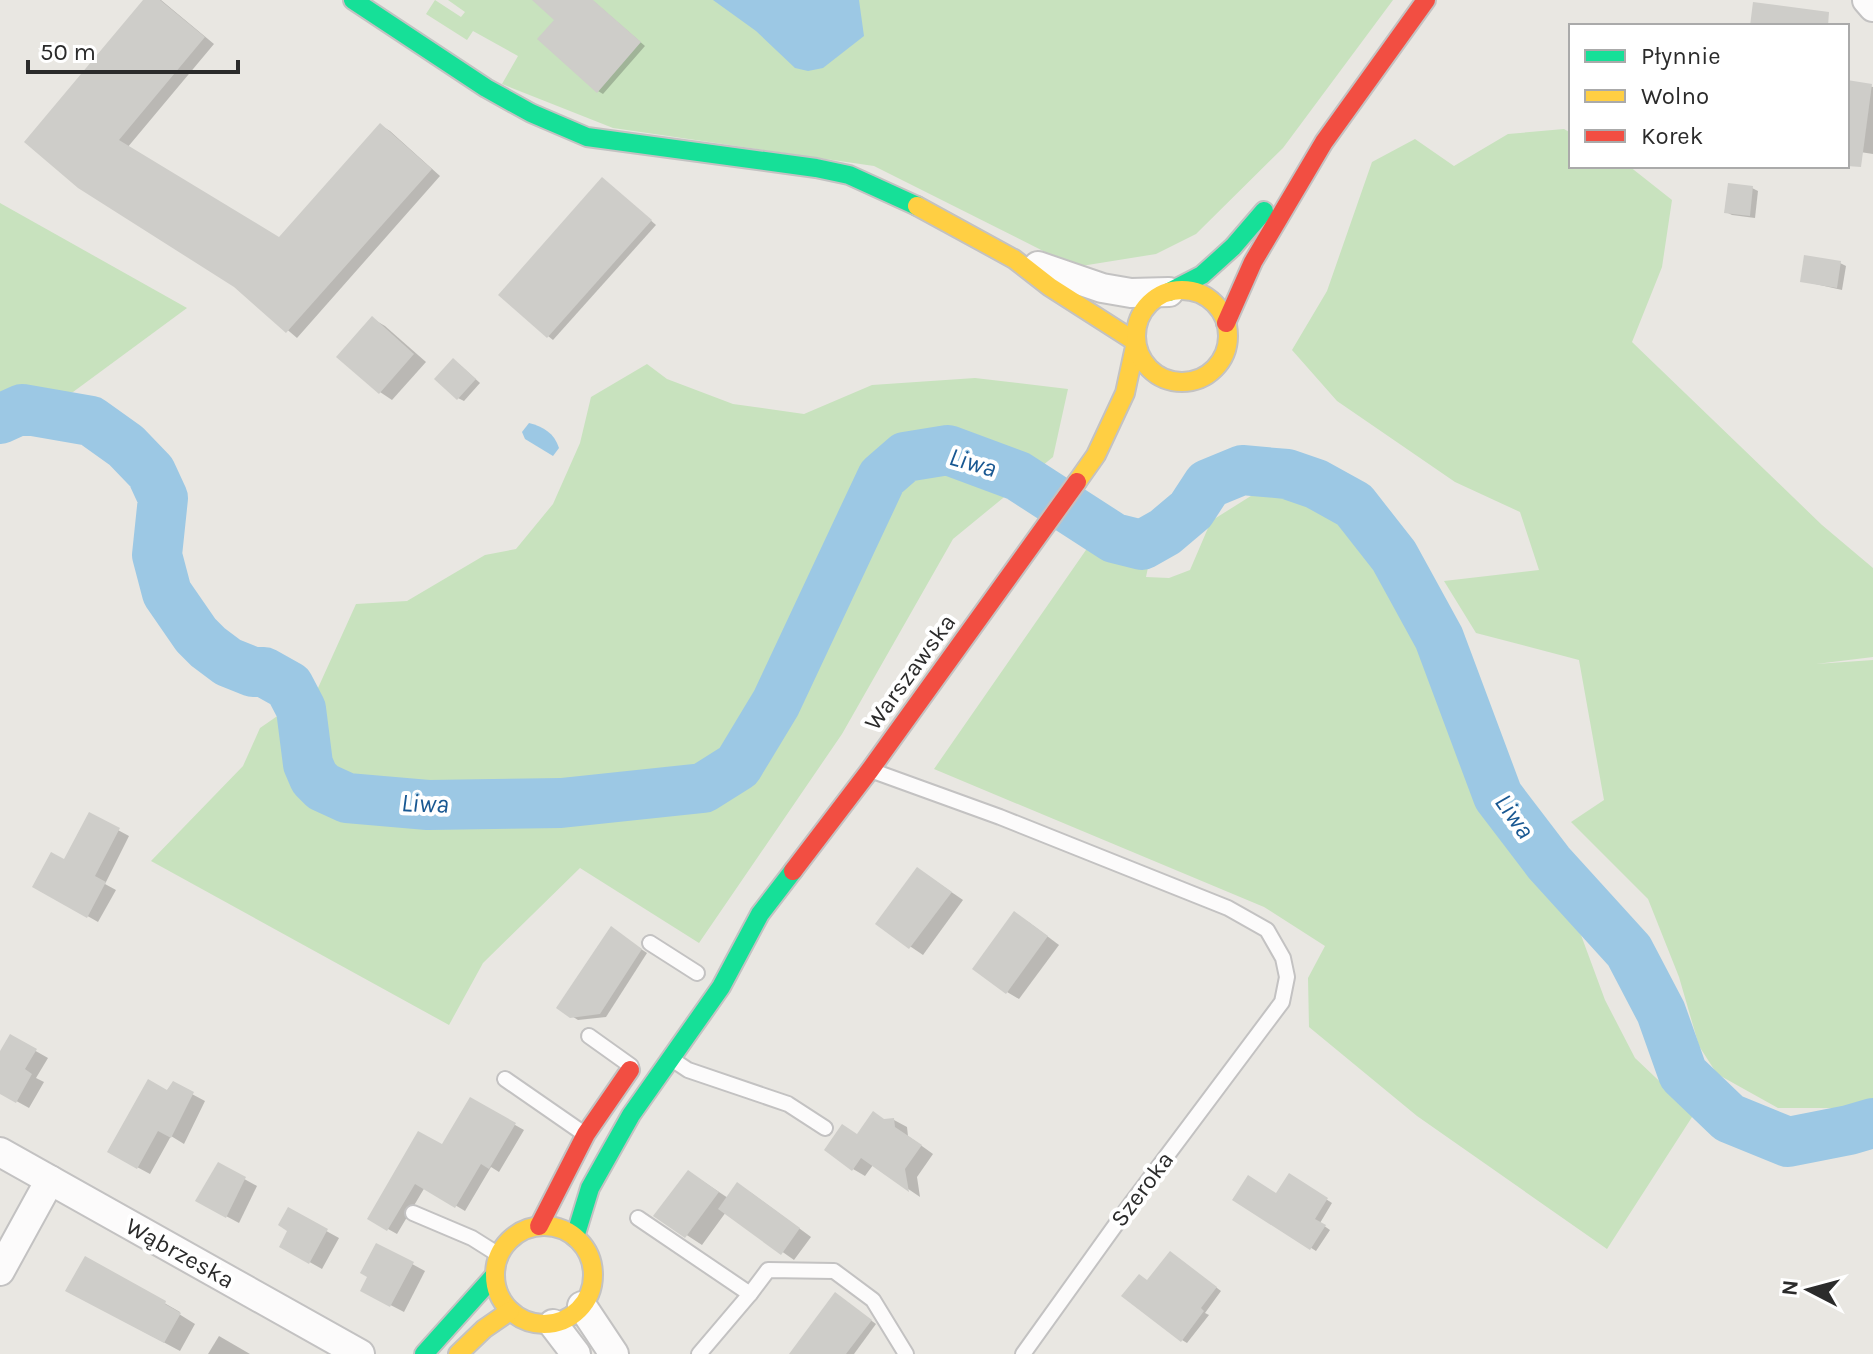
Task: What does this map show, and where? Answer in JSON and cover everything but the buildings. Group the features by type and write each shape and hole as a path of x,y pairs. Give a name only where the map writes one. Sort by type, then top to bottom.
{"main road":[{"path":"353,0 486,88 531,113 587,137 849,175 925,209 1014,259 1050,287 1136,342 1141,358 1151,370 1164,379 1180,382 1209,374 1220,363 1226,349 1226,323 1253,262 1324,142 1426,0"},
{"path":"1096,455 1125,393 1137,326 1143,311 1154,299 1202,275 1233,247 1324,142"},
{"path":"1169,292 1197,292 1210,299 1226,323"},
{"path":"1159,398 1180,382"},
{"path":"1096,455 1136,419"},
{"name":"Warszawska","path":"703,969 760,914 870,770 1096,455"},
{"name":"Warszawska","path":"575,1237 590,1188 631,1115 721,987 760,914"},
{"path":"539,1226 586,1134 636,1061"},
{"path":"424,1354 494,1276 499,1255 508,1241 523,1230 539,1226 558,1228 575,1237 587,1252 593,1270 591,1289 582,1306 569,1317 553,1324 523,1320 510,1311 502,1301 494,1276"},
{"path":"458,1354 484,1329 510,1311"}],"street":[{"path":"1867,0 1873,7"},
{"path":"1014,259 1102,288 1131,293 1169,292"},
{"name":"Wąbrzeska","path":"0,1152 360,1354"},
{"path":"0,1271 50,1180"},
{"path":"582,1306 614,1354"},
{"path":"553,1324 576,1354"}],"lane":[{"name":"Szeroka","path":"870,770 1000,817 1228,908 1267,930 1283,958 1287,977 1282,1002 1023,1354"},
{"path":"650,943 703,969"},
{"path":"589,1036 636,1061"},
{"path":"671,1058 688,1070 788,1104 825,1128"},
{"path":"505,1079 567,1124 586,1134"},
{"path":"413,1213 472,1238 499,1255"},
{"path":"638,1218 750,1294"},
{"path":"699,1354 768,1270 834,1271 873,1300 906,1354"}],"green space":[{"path":"435,0 461,17 465,12 448,0 1393,0 1283,148 1196,234 1156,254 1075,267 874,166 613,128 502,84 518,56 473,31 467,40 426,14"},
{"path":"1564,129 1569,132 1569,168 1632,168 1672,200 1662,267 1632,342 1822,525 1873,568 1873,657 1816,664 1873,660 1873,1098 1837,1108 1778,1108 1717,1074 1699,1046 1679,977 1648,899 1571,822 1604,800 1579,660 1476,633 1444,581 1539,570 1520,512 1455,482 1337,401 1292,350 1327,291 1372,162 1415,139 1454,166 1508,134"},
{"path":"0,203 187,308 73,392 0,398"},
{"path":"647,364 667,379 733,404 804,414 872,385 975,378 1068,389 1053,457 953,539 842,734 699,943 580,868 483,963 449,1025 151,861 243,766 260,728 318,688 356,604 407,601 485,555 516,549 553,504 580,443 591,397"},
{"path":"1262,489 1341,512 1398,583 1469,749 1480,799 1516,853 1581,935 1605,1000 1635,1058 1694,1114 1607,1249 1417,1116 1309,1027 1308,978 1325,946 1264,907 934,769 1095,537 1134,557 1150,558 1146,577 1169,578 1190,570 1211,521"}],"water":[{"path":"713,0 859,0 864,36 823,68 808,71 795,68 756,31"},
{"path":"529,423 544,429 554,438 559,448 553,456 525,439 522,432"}],"waterway":[{"name":"Liwa","path":"0,419 22,409 91,421 126,446 151,472 163,498 157,555 167,593 208,647 228,662 253,672 264,672 289,686 301,709 308,764 314,778 323,787 347,798 428,805 561,803 703,788 738,766 776,703 882,477 905,457 948,450 1018,476 1114,538 1142,545 1165,532 1191,510 1208,484 1242,470 1287,474 1316,484 1354,505 1394,556 1439,638 1498,796 1549,863 1629,951 1661,1012 1683,1074 1729,1118 1788,1142 1873,1123"}],"traffic: fast":[{"path":"353,0 486,88 531,113 587,137 816,168 849,175 917,206"},
{"path":"1169,292 1202,275 1233,247 1264,211"},
{"path":"575,1237 590,1188 631,1115 721,987 760,914 793,871"},
{"path":"424,1354 494,1276"}],"traffic: slow":[{"path":"917,206 1014,259 1050,287 1136,342 1125,393 1096,455 1077,482"},
{"path":"1182,290 1200,294 1214,304 1224,318 1228,336 1224,354 1214,368 1200,378 1182,382 1164,378 1150,368 1140,354 1136,336 1140,318 1150,304 1164,294 1182,290"},
{"path":"544,1226 571,1234 585,1248 593,1275 585,1302 571,1316 544,1324 517,1316 503,1302 495,1275 503,1248 517,1234 544,1226"},
{"path":"458,1354 484,1329 510,1311"}],"traffic: jam":[{"path":"1226,323 1253,262 1324,142 1426,0"},
{"path":"793,871 870,770 1077,482"},
{"path":"539,1226 586,1134 630,1070"}]}
